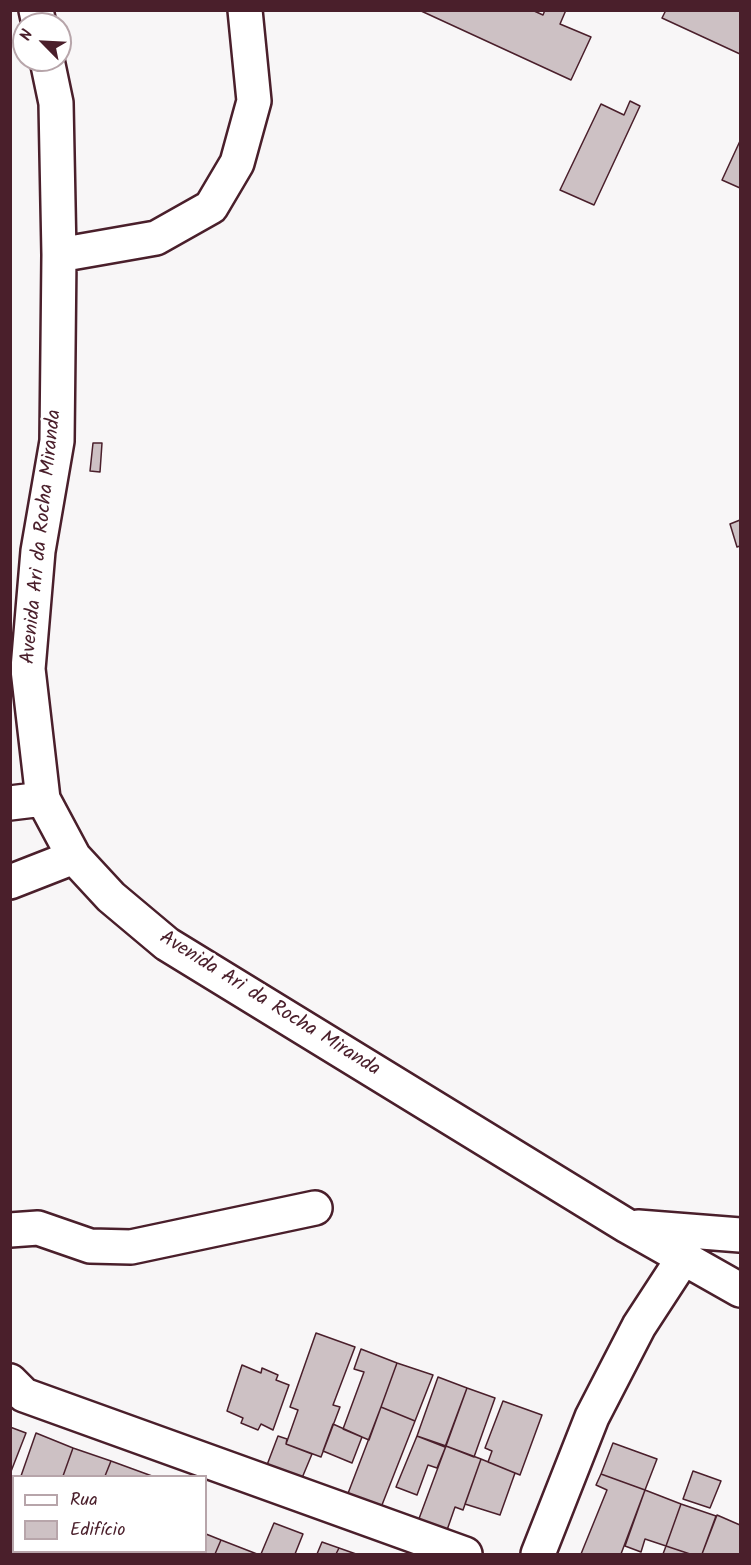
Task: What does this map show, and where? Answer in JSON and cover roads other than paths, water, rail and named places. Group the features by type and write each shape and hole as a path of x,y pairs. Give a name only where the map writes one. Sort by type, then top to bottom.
{"street":[{"path":"59,255 156,238 211,207 237,163 254,101 245,10"},
{"name":"Avenida Ari da Rocha Miranda","path":"50,72 56,103 59,255 57,441 38,550 28,669 43,799 74,857 111,897 167,944 627,1226 741,1290"},
{"path":"10,803 43,799"},
{"path":"10,882 74,857"},
{"path":"10,1230 38,1228 90,1246 131,1247 315,1208"},
{"path":"627,1226 741,1235"},
{"path":"538,1554 592,1417 639,1326 684,1257"},
{"path":"10,1381 24,1395 465,1554"}]}
